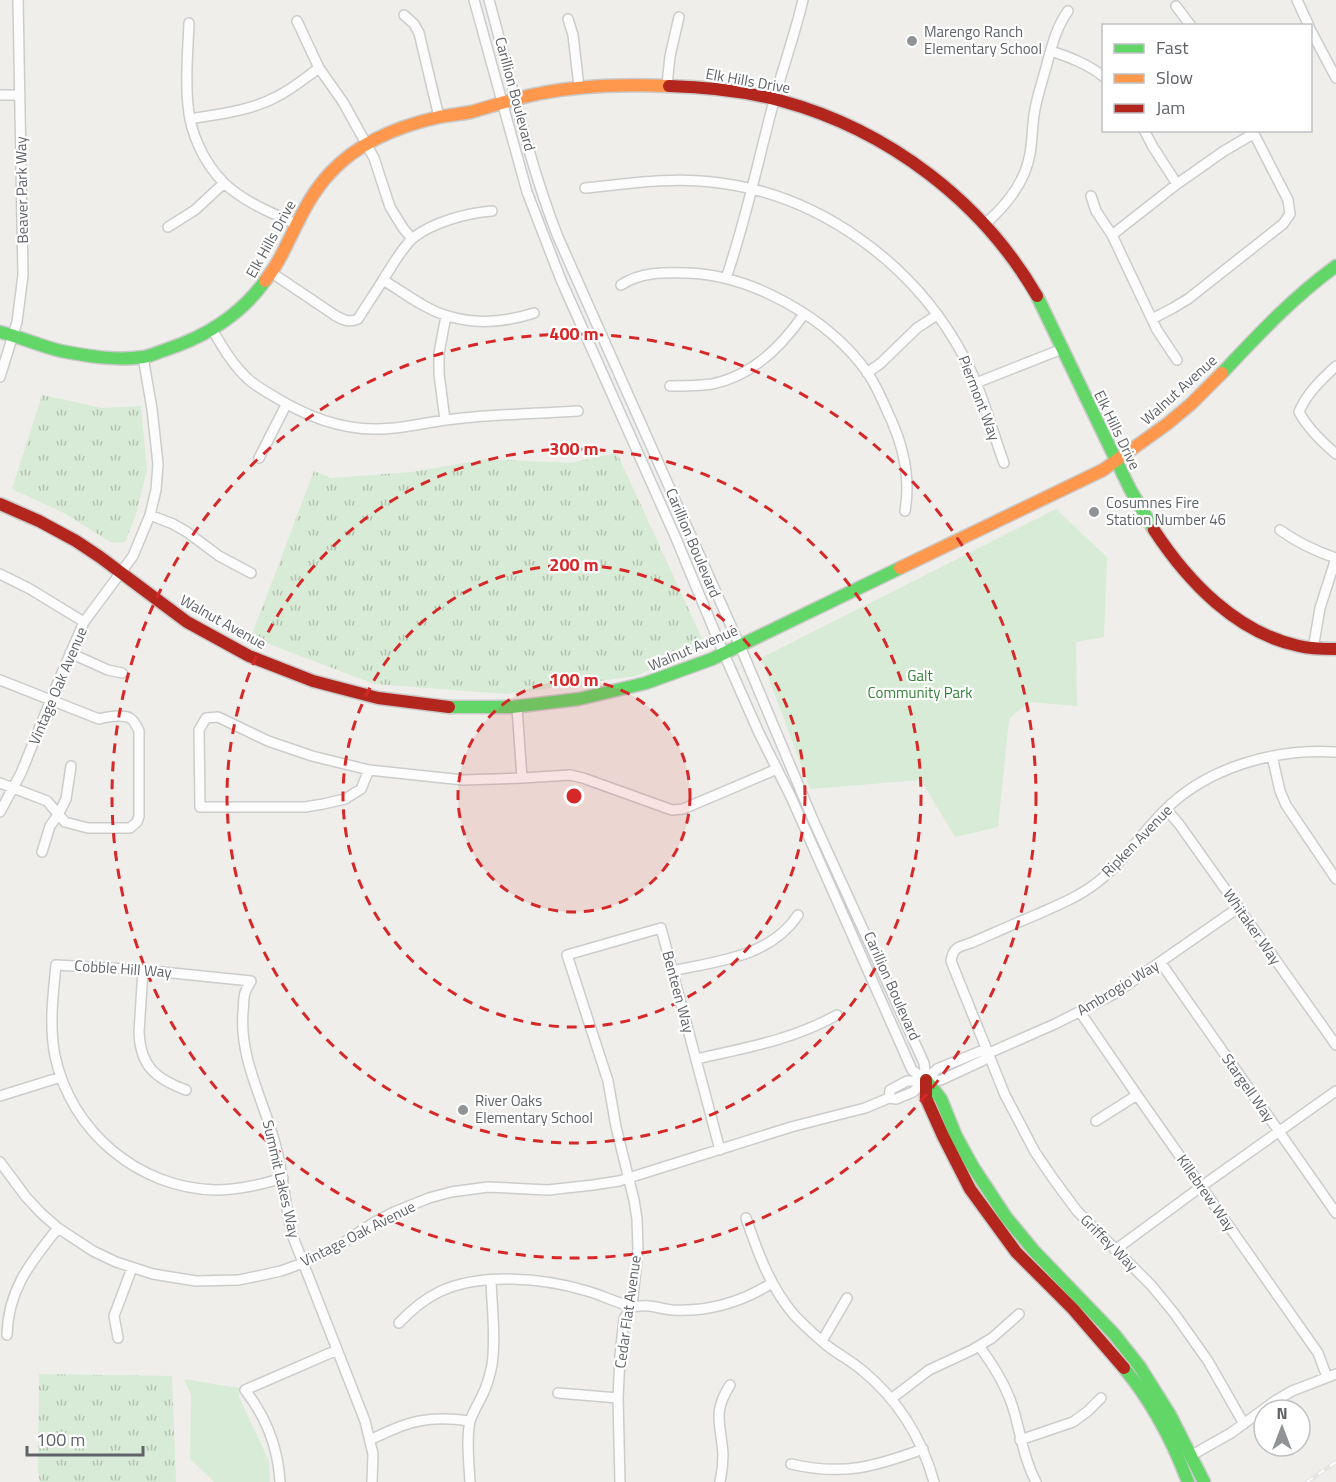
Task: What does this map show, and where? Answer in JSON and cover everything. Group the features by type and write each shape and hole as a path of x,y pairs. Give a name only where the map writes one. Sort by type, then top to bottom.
{"street":[{"name":"Beaver Park Way","path":"0,377 18,314 23,275 18,0"},
{"name":"Carillion Boulevard","path":"474,0 527,192 565,291 675,536 724,654 828,879 912,1070 926,1080 939,1095 955,1134 970,1162 1005,1215 1040,1258 1092,1309 1129,1353 1164,1403 1192,1455 1203,1482"},
{"name":"Carillion Boulevard","path":"489,0 535,172 558,237 740,646 814,822 924,1063 926,1098 948,1146 970,1189 1016,1252 1080,1317 1130,1375 1173,1446 1188,1482"},
{"path":"726,278 752,188 774,99 804,0"},
{"path":"1297,0 1306,24"},
{"path":"1176,6 1190,24"},
{"path":"985,225 1010,199 1024,173 1032,144 1037,100 1057,30 1068,11"},
{"path":"404,15 414,24 419,33 439,117"},
{"path":"667,86 670,56 679,17"},
{"path":"568,19 573,36 579,87"},
{"path":"297,21 319,68 343,102 374,158 390,207 412,239"},
{"path":"189,23 187,95 190,119 204,155 224,183 270,212 296,224"},
{"path":"1312,35 1336,78"},
{"path":"1051,51 1075,59 1102,76"},
{"path":"190,119 267,102 278,97 319,68"},
{"name":"Elk Hills Drive","path":"0,332 82,355 143,357 176,347 213,330 261,290 289,242 305,207 318,187 336,167 365,144 389,133 439,117 464,113 515,98 579,87 667,86 727,90 774,99 831,117 868,134 892,148 946,187 968,207 1009,254 1034,291 1055,330 1093,417 1117,460 1128,486 1172,554 1207,595 1242,623 1294,645 1313,649 1336,649"},
{"path":"0,95 20,95"},
{"path":"1145,132 1177,184"},
{"path":"1113,235 1177,184 1252,132 1288,200 1290,214 1283,224 1188,299 1152,319"},
{"name":"Piermont Way","path":"585,188 690,180 752,188 824,216 846,229 897,268 917,289 949,331 976,383 1004,464"},
{"path":"168,227 195,210 224,183"},
{"path":"1091,195 1096,211 1113,235 1152,319 1177,360"},
{"path":"272,273 336,316 352,322 358,319 397,258 412,239 460,216 492,211"},
{"name":"Walnut Avenue","path":"0,504 55,529 77,542 179,616 220,641 299,676 345,691 420,705 517,708 584,700 676,674 724,654 1104,470 1144,442 1187,407 1283,309 1336,266"},
{"path":"621,285 638,276 659,273 693,273 726,278 784,301 841,343 867,373 894,426 906,468 905,511"},
{"path":"383,280 446,316 468,321 505,321 534,313"},
{"path":"670,386 714,384 750,369 768,357 781,344 804,314"},
{"path":"867,373 881,363 917,328 937,315"},
{"path":"445,420 439,374 439,353 446,316"},
{"path":"213,330 223,349 250,380 286,405 332,424 354,428 402,428 445,420 578,411"},
{"path":"976,383 1062,349"},
{"name":"Vintage Oak Avenue","path":"0,812 21,773 84,622 133,556 150,515 156,490 158,464 143,357"},
{"path":"1336,366 1306,399 1299,412 1312,432 1336,454"},
{"path":"259,458 286,405"},
{"path":"150,515 188,532 212,551 251,573"},
{"path":"1280,530 1317,552 1336,558 1320,608 1313,649"},
{"path":"0,574 30,588 84,622"},
{"path":"70,653 108,670 122,673"},
{"path":"0,680 99,719 111,716 129,718 135,723 139,731 139,816 137,822 130,828 88,828 65,822 47,801 0,783"},
{"path":"517,708 522,778"},
{"path":"369,770 361,789 345,799 323,804 305,807 200,807 199,730 206,718 218,717 268,741 312,756 369,770 463,780 570,775 672,810 683,809 777,770"},
{"name":"Ripken Avenue","path":"989,1053 951,961 958,947 1069,900 1095,885 1114,868 1166,809 1190,789 1241,764 1272,756 1332,752"},
{"path":"1272,756 1280,791 1286,805 1336,879"},
{"path":"42,852 50,826 66,799 71,766"},
{"name":"Whitaker Way","path":"1166,809 1179,824 1336,1046"},
{"name":"Ambrogio Way","path":"926,1080 941,1080 984,1060 989,1053 1055,1024 1114,994 1238,908"},
{"path":"672,971 757,950 782,933 798,915"},
{"name":"Benteen Way","path":"567,955 661,928 720,1150"},
{"name":"Cedar Flat Avenue","path":"567,955 608,1081 616,1127 634,1200 638,1234 632,1306 624,1319 620,1356 618,1398 620,1482"},
{"name":"Stargell Way","path":"1161,963 1336,1213"},
{"name":"Cobble Hill Way","path":"251,981 142,970 56,965 51,1025 53,1045 61,1077 75,1108 94,1134 120,1158 153,1176 184,1186 216,1190 248,1187 283,1178"},
{"path":"142,970 138,1032 142,1054 158,1077 186,1090"},
{"name":"Summit Lakes Way","path":"251,981 244,994 243,1016 243,1035 250,1072 271,1128 283,1178 289,1225 365,1421 374,1466 372,1482"},
{"name":"Killebrew Way","path":"1080,1012 1332,1375"},
{"path":"696,1059 792,1036 837,1015"},
{"name":"Griffey Way","path":"989,1053 1005,1095 1035,1152 1052,1178 1077,1211 1151,1285 1185,1328 1208,1361 1244,1424"},
{"path":"0,1095 61,1077"},
{"name":"Vintage Oak Avenue","path":"0,1162 41,1213 58,1228 93,1251 132,1268 174,1278 217,1281 260,1276 303,1263 340,1245 394,1212 429,1198 451,1192 491,1187 564,1189 629,1178 791,1127 865,1108 889,1098 890,1090 907,1080 926,1080"},
{"path":"1115,1250 1336,1091"},
{"path":"1096,1121 1137,1095"},
{"path":"746,1218 772,1283 794,1315 822,1341 863,1371 891,1399 908,1422 923,1449 934,1482"},
{"path":"7,1335 10,1309 18,1284 58,1228"},
{"path":"118,1338 114,1316 132,1268"},
{"path":"399,1323 418,1305 440,1292 463,1284 522,1279 554,1283 587,1291 632,1306 672,1310 703,1309 738,1301 772,1283"},
{"path":"470,1482 468,1438 470,1421 490,1376 494,1346 491,1281"},
{"path":"822,1341 847,1299"},
{"path":"891,1399 929,1370 992,1338 1019,1314"},
{"path":"979,1346 991,1363 1014,1410 1020,1440 1036,1482"},
{"path":"280,1482 272,1436 265,1420 245,1390 337,1350"},
{"path":"1192,1455 1244,1424 1292,1391 1332,1375"},
{"path":"720,1482 723,1455 718,1420 723,1398 730,1385"},
{"path":"558,1393 618,1398"},
{"path":"1020,1440 1073,1422 1101,1398"},
{"path":"370,1440 393,1428 419,1420 444,1418 470,1421"},
{"path":"791,1464 824,1470 853,1469 879,1465 923,1449"}],"green space":[{"path":"42,395 103,408 141,406 147,470 136,515 125,542 112,543 64,513 12,489"},
{"path":"617,453 705,645 636,676 507,694 374,684 251,637 314,471 331,478 412,472 487,459 570,463"},
{"name":"Galt Community Park","path":"1056,509 1107,557 1104,637 1076,642 1077,706 1029,702 1009,719 998,827 955,837 921,780 810,789 761,658"},
{"path":"39,1374 172,1376 176,1482 40,1482 38,1472"},
{"path":"184,1379 239,1388 239,1397 269,1461 270,1482 214,1482 190,1459 191,1395"}],"railway":[{"path":"1307,1482 1336,1462"}],"traffic: fast":[{"path":"1222,373 1290,304 1336,266"},
{"path":"0,332 53,349 81,355 112,358 146,356 180,345 221,324 244,305 265,281"},
{"path":"1037,296 1130,489 1154,530"},
{"path":"449,707 512,707 579,699 646,683 712,659 900,568"},
{"path":"926,1080 941,1099 956,1136 973,1167 1006,1217 1035,1252 1114,1334 1140,1367 1170,1415 1204,1482"},
{"path":"1124,1368 1160,1422 1188,1482"}],"traffic: slow":[{"path":"265,281 280,258 309,201 323,181 342,161 380,137 395,130 439,117 471,112 553,91 603,86 669,86"},
{"path":"900,568 1103,470 1167,424 1222,373"}],"traffic: jam":[{"path":"669,86 726,90 782,101 859,130 895,150 960,200 1015,262 1037,296"},
{"path":"0,504 76,541 187,622 249,656 313,681 378,698 449,707"},
{"path":"1154,530 1198,586 1235,617 1255,630 1276,639 1308,648 1336,649"},
{"path":"926,1080 926,1098 970,1189 1016,1252 1073,1309 1124,1368"}],"place":[{"name":"Marengo Ranch Elementary School","path":"912,41"},
{"name":"Cosumnes Fire Station Number 46","path":"1094,512"},
{"name":"River Oaks Elementary School","path":"463,1110"}]}
